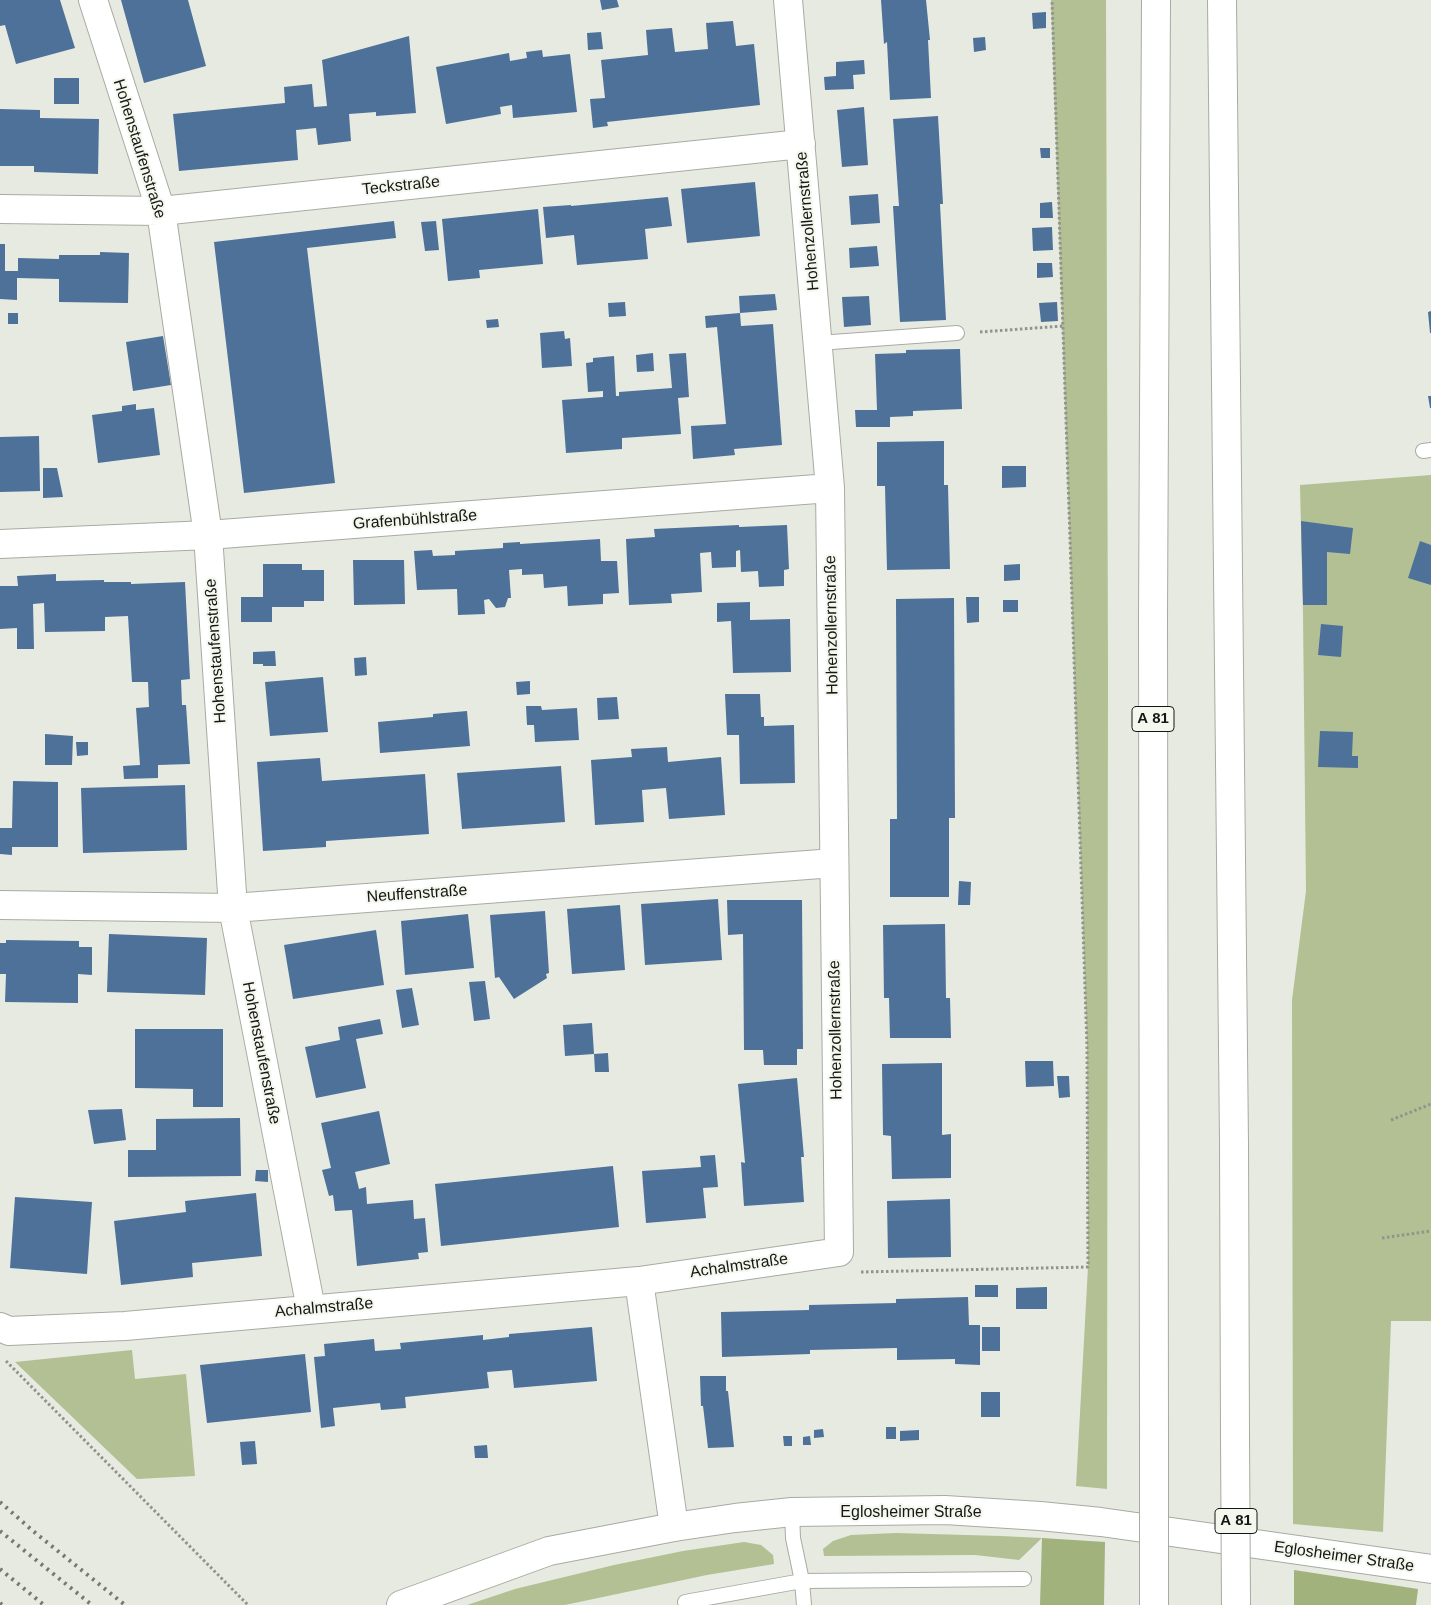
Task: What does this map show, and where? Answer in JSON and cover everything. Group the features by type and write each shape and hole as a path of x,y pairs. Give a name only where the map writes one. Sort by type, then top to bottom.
{"main road":[{"name":"Hohenstaufenstraße","path":"93,0 161,211 208,535 233,908 311,1309"},
{"name":"Hohenzollernstraße","path":"788,0 830,488 838,1252"},
{"name":"A 81","path":"1154,1605 1153,618 1156,0"},
{"name":"A 81","path":"1222,0 1234,1143 1236,1605"},
{"name":"Teckstraße","path":"0,209 161,211 801,144"},
{"name":"Grafenbühlstraße","path":"0,544 208,535 830,488"},
{"name":"Neuffenstraße","path":"0,905 233,908 834,863"},
{"name":"Achalmstraße","path":"4,1329 125,1326 639,1281 838,1252"},
{"path":"639,1281 674,1527"},
{"name":"Eglosheimer Straße","path":"401,1605 549,1551 674,1527 792,1512 945,1510 1048,1517 1101,1522 1431,1569"}],"lane":[{"path":"818,343 957,333"},
{"path":"792,1512 793,1538 802,1581 804,1605"},
{"path":"685,1602 802,1581 1024,1579"}],"path":[{"path":"838,1252 860,1272 1088,1267 1087,1047 1052,0"},
{"path":"957,333 1063,326"},
{"path":"1391,1120 1431,1104"},
{"path":"1382,1238 1431,1232"},
{"path":"4,1329 2,1357 248,1605"}],"green space":[{"path":"1051,0 1106,0 1108,674 1107,1489 1076,1486 1088,1267 1087,1047"},
{"path":"1431,475 1431,1321 1391,1321 1383,1532 1293,1524 1292,1000 1306,891 1300,485"},
{"path":"132,1350 135,1379 186,1374 195,1476 137,1479 15,1362"},
{"path":"896,1533 1042,1538 1019,1560 975,1555 824,1556 823,1549 833,1541 851,1535"},
{"path":"1042,1538 1105,1542 1104,1605 1040,1605"},
{"path":"744,1542 761,1545 773,1555 774,1564 707,1575 565,1605 467,1605 515,1589 614,1565 683,1551"},
{"path":"1294,1570 1418,1589 1416,1605 1294,1605"}],"building":[{"path":"0,0 60,0 75,48 16,64 5,25 0,26"},
{"path":"121,0 188,0 206,66 144,83"},
{"path":"600,0 617,0 619,7 602,10"},
{"path":"881,0 926,0 930,40 928,40 931,98 890,100 887,42 884,44"},
{"path":"1046,12 1046,28 1033,29 1032,13"},
{"path":"733,21 736,46 754,44 760,105 607,122 608,126 593,128 590,99 605,98 601,60 648,55 646,30 672,28 675,52 708,49 706,23"},
{"path":"601,32 603,49 588,50 587,33"},
{"path":"409,36 416,113 376,116 376,112 349,114 351,141 318,145 316,128 296,130 298,160 179,171 173,114 285,103 284,87 312,84 314,107 327,106 322,60"},
{"path":"985,37 986,50 974,52 973,38"},
{"path":"542,50 543,57 570,54 577,112 513,118 512,105 500,107 501,114 446,124 436,67 509,53 510,61 527,58 526,52"},
{"path":"864,60 865,74 853,75 854,89 825,90 824,77 836,76 836,62"},
{"path":"54,78 79,78 79,104 54,104"},
{"path":"864,107 868,165 842,167 837,110"},
{"path":"0,109 40,110 40,118 99,119 98,174 34,172 34,166 0,166"},
{"path":"938,116 943,204 940,204 946,320 900,322 893,206 899,206 893,119"},
{"path":"1040,148 1050,148 1050,158 1041,158"},
{"path":"755,182 760,236 687,243 681,189"},
{"path":"878,194 880,223 851,225 849,196"},
{"path":"668,197 672,226 645,229 648,259 577,265 574,235 546,238 543,207"},
{"path":"1052,202 1053,218 1040,218 1040,203"},
{"path":"538,209 543,264 479,270 480,278 448,281 442,219"},
{"path":"394,221 396,238 307,248 335,483 244,493 214,242"},
{"path":"436,221 439,250 425,251 421,222"},
{"path":"1052,227 1053,250 1033,251 1032,228"},
{"path":"0,244 5,244 5,271 18,271 18,258 59,259 59,255 100,255 100,252 129,253 128,303 59,302 59,279 17,278 17,300 0,299"},
{"path":"877,246 879,266 850,268 849,248"},
{"path":"1037,263 1052,263 1053,277 1037,278"},
{"path":"775,294 777,310 740,313 739,296"},
{"path":"869,296 871,325 844,327 842,297"},
{"path":"625,302 626,316 609,317 608,303"},
{"path":"1057,302 1058,321 1041,322 1039,303"},
{"path":"1431,311 1431,333 1430,333 1428,312"},
{"path":"8,313 18,313 18,324 8,324"},
{"path":"740,313 741,326 773,324 782,445 734,449 735,455 693,459 691,426 726,424 717,327 706,328 705,316"},
{"path":"498,319 499,327 487,328 486,320"},
{"path":"564,331 565,339 570,338 572,366 542,368 540,333"},
{"path":"163,336 171,385 133,391 126,342"},
{"path":"960,349 962,409 913,411 913,416 890,417 890,427 856,427 855,410 877,410 875,354 906,353 906,350"},
{"path":"653,353 654,371 637,372 636,355"},
{"path":"686,353 689,397 678,398 681,434 622,438 622,449 566,453 562,400 603,397 603,391 588,392 586,363 593,362 593,358 614,356 616,396 619,396 619,392 672,388 669,354"},
{"path":"1428,396 1431,396 1431,408 1430,408"},
{"path":"136,404 136,410 154,408 160,455 98,463 92,415 122,411 122,406"},
{"path":"39,436 40,491 0,492 0,437"},
{"path":"944,441 944,485 948,485 950,569 887,570 885,486 877,486 877,442"},
{"path":"1002,466 1026,466 1026,487 1002,488"},
{"path":"43,468 57,468 63,497 43,498"},
{"path":"1301,521 1353,528 1350,554 1327,552 1327,605 1303,605"},
{"path":"739,525 739,527 787,525 789,569 784,570 784,586 759,587 758,571 741,572 740,550 736,551 736,567 712,568 711,552 700,553 702,592 671,594 672,603 629,605 626,539 655,537 654,529"},
{"path":"600,539 601,561 617,561 619,593 603,594 603,604 568,606 567,586 544,588 543,574 522,575 522,569 509,570 511,598 508,598 505,607 496,608 489,599 484,600 485,614 458,615 457,589 417,590 414,551 432,550 433,556 455,555 455,551 503,548 503,543 520,542 520,544"},
{"path":"1420,541 1431,545 1431,585 1408,578"},
{"path":"353,560 404,560 405,604 354,605"},
{"path":"263,564 302,564 302,570 324,570 324,601 304,601 304,607 272,607 272,622 241,622 241,597 263,597"},
{"path":"1020,564 1020,580 1004,581 1004,565"},
{"path":"56,574 56,581 104,580 104,582 131,582 131,584 185,582 190,679 181,680 182,705 186,705 190,764 158,765 158,778 124,779 123,766 140,765 136,708 149,707 148,682 132,682 128,616 105,617 105,631 45,632 44,603 33,604 34,649 17,649 17,628 0,629 0,586 18,586 17,576"},
{"path":"966,597 979,597 979,622 967,623"},
{"path":"954,598 955,818 949,818 949,897 890,897 890,819 897,819 896,599"},
{"path":"1003,600 1018,600 1018,612 1003,612"},
{"path":"750,602 750,620 790,619 791,672 733,673 731,621 717,622 717,603"},
{"path":"1321,624 1343,626 1341,657 1318,655"},
{"path":"275,651 276,666 253,664 253,652"},
{"path":"366,657 367,675 355,676 354,658"},
{"path":"323,677 328,732 270,736 265,682"},
{"path":"530,681 530,694 517,695 516,682"},
{"path":"725,694 760,694 761,717 764,717 764,726 794,725 795,783 740,784 739,735 727,735"},
{"path":"617,697 619,719 598,720 597,698"},
{"path":"526,706 541,706 542,710 577,708 579,740 535,742 534,725 527,725"},
{"path":"467,711 470,746 380,753 378,722 433,717 433,714"},
{"path":"1320,731 1353,732 1352,756 1358,756 1358,768 1318,767"},
{"path":"45,734 73,736 72,765 45,765"},
{"path":"76,742 88,742 88,755 77,756"},
{"path":"667,747 668,762 721,757 725,815 669,819 666,788 642,790 644,822 595,825 591,760 632,757 631,749"},
{"path":"320,758 322,781 425,774 429,834 326,841 326,847 263,851 257,762"},
{"path":"561,766 565,822 462,829 457,773"},
{"path":"13,781 58,782 58,847 12,847 12,855 0,854 0,828 12,828"},
{"path":"185,785 187,850 83,853 81,788"},
{"path":"959,881 971,882 970,905 958,905"},
{"path":"718,899 722,960 645,965 641,904"},
{"path":"727,900 802,900 803,1049 797,1049 797,1065 764,1065 763,1050 744,1050 743,934 728,935"},
{"path":"620,905 625,970 572,974 567,909"},
{"path":"545,911 549,973 546,974 547,978 514,999 499,977 495,978 490,915"},
{"path":"468,914 474,968 405,975 401,921"},
{"path":"945,924 946,998 950,998 951,1038 890,1038 889,998 884,998 883,925"},
{"path":"376,930 384,985 293,999 284,945"},
{"path":"109,934 207,938 205,995 107,992"},
{"path":"6,940 79,941 79,947 92,947 92,975 78,974 78,1003 5,1002 6,974 0,974 0,943 6,943"},
{"path":"485,981 490,1019 474,1021 469,982"},
{"path":"412,988 419,1025 402,1028 396,990"},
{"path":"380,1019 383,1034 356,1039 366,1088 316,1098 305,1047 340,1040 338,1027"},
{"path":"592,1023 594,1054 565,1056 563,1025"},
{"path":"135,1029 223,1029 223,1107 193,1107 193,1089 135,1088"},
{"path":"608,1053 609,1072 595,1072 594,1054"},
{"path":"1025,1061 1053,1061 1054,1086 1026,1087"},
{"path":"942,1063 942,1135 951,1134 951,1178 892,1179 891,1136 883,1135 882,1064"},
{"path":"1057,1076 1069,1076 1070,1097 1059,1098"},
{"path":"797,1078 804,1157 801,1157 804,1202 744,1206 741,1162 745,1163 738,1084"},
{"path":"122,1109 126,1140 94,1144 88,1110"},
{"path":"379,1111 390,1164 355,1172 359,1189 366,1187 367,1204 413,1200 414,1219 425,1218 428,1252 418,1253 419,1259 357,1266 352,1210 335,1211 333,1195 329,1196 322,1170 331,1168 321,1123"},
{"path":"240,1118 241,1176 128,1177 128,1150 156,1150 156,1119"},
{"path":"715,1155 718,1187 703,1188 706,1218 646,1223 642,1171 701,1167 700,1156"},
{"path":"613,1166 619,1227 441,1246 435,1184"},
{"path":"256,1170 268,1170 268,1182 255,1181"},
{"path":"256,1193 262,1256 192,1263 193,1277 121,1285 114,1221 186,1212 185,1201"},
{"path":"15,1197 92,1202 87,1274 10,1268"},
{"path":"950,1199 951,1257 888,1258 887,1201"},
{"path":"975,1285 998,1285 998,1297 975,1297"},
{"path":"1047,1287 1047,1309 1016,1309 1016,1288"},
{"path":"968,1297 969,1325 980,1325 980,1365 955,1364 955,1359 897,1360 897,1348 810,1350 810,1354 722,1357 721,1312 809,1310 809,1305 896,1303 896,1299"},
{"path":"592,1327 597,1381 514,1388 512,1370 487,1372 489,1388 405,1397 406,1408 381,1410 380,1403 333,1408 335,1426 321,1428 314,1357 325,1356 324,1344 374,1339 375,1351 401,1349 400,1343 483,1335 483,1340 509,1337 509,1334"},
{"path":"982,1327 1000,1327 1000,1351 982,1351"},
{"path":"305,1354 311,1412 207,1423 200,1365"},
{"path":"700,1376 726,1376 726,1391 728,1391 734,1447 708,1448 703,1406 701,1406"},
{"path":"981,1392 1000,1392 1000,1417 981,1417"},
{"path":"886,1427 896,1427 896,1439 886,1439"},
{"path":"823,1429 824,1437 814,1438 814,1430"},
{"path":"919,1430 919,1440 900,1441 900,1431"},
{"path":"783,1436 792,1436 792,1446 784,1446"},
{"path":"810,1436 811,1445 803,1445 803,1437"},
{"path":"255,1441 257,1464 242,1465 240,1442"},
{"path":"487,1445 488,1458 475,1458 474,1446"}],"railway":[{"path":"0,1502 125,1605"},
{"path":"0,1531 92,1605"},
{"path":"0,1569 44,1605"}]}
